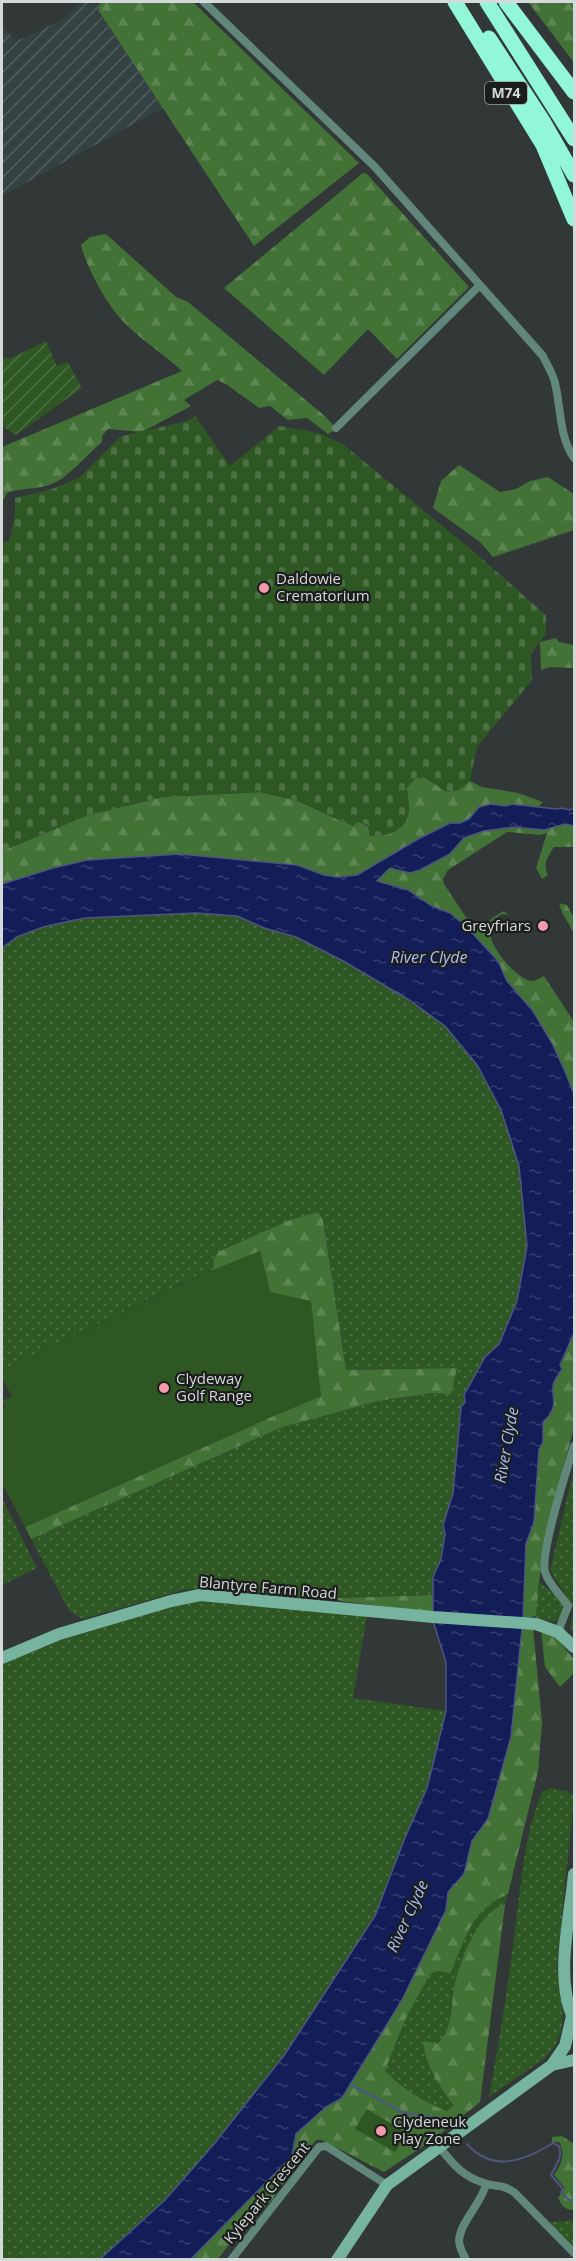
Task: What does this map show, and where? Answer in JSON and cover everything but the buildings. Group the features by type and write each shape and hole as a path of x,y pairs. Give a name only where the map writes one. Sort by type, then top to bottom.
{"highway":[{"name":"M74","path":"446,2 504,90 561,187 574,219"},
{"path":"455,2 543,145 561,187"},
{"name":"M74","path":"465,2 543,121 574,175"},
{"name":"M74","path":"487,2 574,139"},
{"path":"506,2 574,92"}],"main road":[{"name":"Blantyre Farm Road","path":"2,1658 59,1635 171,1600 195,1596 537,1624 558,1632"},
{"path":"558,1632 574,1647"},
{"path":"343,2257 387,2185 552,2065 565,2046 573,2018 564,1971 574,1874"},
{"path":"552,2065 574,2060"}],"street":[{"path":"204,2 375,166 543,356 555,381 566,439 574,458"},
{"path":"336,428 480,285"},
{"path":"558,1632 568,1606 550,1582 545,1570 545,1557 561,1488 574,1446"},
{"name":"Kylepark Crescent","path":"231,2259 319,2147 326,2146 387,2185"},
{"path":"440,2148 460,2172 486,2184 506,2187 515,2193 574,2253"},
{"path":"466,2259 458,2244 461,2229 484,2192 486,2184"}],"shaded area":[{"path":"81,2 101,2 98,11 163,108 2,196 2,25 16,41 66,18"}],"green space":[{"path":"101,2 193,2 359,163 254,246 98,10"},
{"path":"528,2 574,2 574,63 572,60"},
{"path":"363,173 367,174 469,287 397,359 368,329 324,375 224,288"},
{"path":"106,234 176,297 188,302 326,417 334,426 333,431 328,434 307,418 288,420 270,406 259,408 217,380 184,400 191,406 142,432 108,429 102,436 102,442 59,480 42,487 7,493 2,503 2,447 182,371 128,326 109,304 97,284 81,245 90,237"},
{"path":"46,341 57,366 68,362 82,388 16,435 2,426 2,361 5,357 9,359"},
{"path":"195,416 230,466 279,426 319,433 344,445 473,551 546,615 546,634 531,654 532,680 477,747 470,781 458,790 449,791 427,778 415,779 407,787 409,809 406,821 398,830 381,836 370,836 368,825 359,822 353,826 298,801 260,792 163,797 88,815 2,851 2,541 9,542 15,513 15,498 52,489 80,477 121,436 187,421"},
{"path":"459,465 500,492 516,489 530,481 548,477 574,494 574,530 493,557 480,542 433,508 441,481"},
{"path":"556,638 559,642 574,645 574,668 550,667 541,670 540,642"},
{"path":"423,777 445,791 455,790 470,781 482,787 518,793 543,802 538,807 512,804 484,806 469,819 460,823 450,823 418,839 357,875 337,877 324,875 297,865 180,854 88,860 2,884 2,851 88,815 163,797 260,792 298,801 343,822 359,822 368,826 370,836 381,836 398,829 406,821 409,808 407,787 416,778"},
{"path":"565,824 574,826 574,847 554,847 546,864 548,875 542,879 536,868 547,833 540,835 507,832 448,870 443,879 471,925 480,925 504,911 508,915 502,914 494,919 491,935 496,950 520,976 533,981 544,976 574,1022 574,1094 552,1043 533,1011 507,981 498,961 464,924 450,913 432,906 408,890 377,881 390,868 410,873 420,870 450,854 464,838 484,831 513,827 544,830"},
{"path":"559,903 567,905 574,918 574,935 562,912"},
{"path":"196,913 237,916 264,928 296,937 345,962 409,1000 445,1026 477,1065 501,1110 519,1166 527,1246 517,1301 499,1344 485,1357 464,1395 453,1493 443,1525 445,1534 438,1569 433,1577 432,1595 307,1598 217,1588 183,1590 83,1619 70,1612 31,1539 280,1428 378,1401 431,1393 451,1394 456,1368 346,1370 323,1220 213,1261 214,1270 186,1281 2,1371 2,1223 5,1218 2,1204 2,948 21,935 68,920 121,914"},
{"path":"318,1212 323,1220 346,1370 457,1368 451,1394 431,1393 378,1401 280,1428 31,1539 25,1527 321,1396 270,1292 260,1251 214,1270 213,1261 218,1252 290,1220"},
{"name":"Clydeway Golf Range","path":"260,1251 270,1292 311,1301 321,1396 25,1527 2,1483 2,1409 5,1407 2,1401 12,1396 2,1379 2,1371 187,1281"},
{"path":"574,1333 574,1427 550,1518 539,1581 536,1616 523,1619 526,1544 534,1521 543,1422 552,1411 553,1387"},
{"path":"574,1469 574,1612 550,1570"},
{"path":"2,1498 37,1568 2,1585"},
{"path":"539,1581 562,1604 562,1614 555,1622 536,1616"},
{"path":"432,1595 434,1613 341,1601 334,1598"},
{"path":"200,1600 367,1615 353,1698 446,1711 427,1788 375,1916 285,2054 214,2144 165,2200 100,2259 2,2260 2,1662 124,1618"},
{"path":"574,1612 574,1633 570,1627"},
{"path":"522,1626 542,1722 538,1771 505,1904 480,2102 434,2139 384,2172 322,2140 316,2140"},
{"path":"522,1626 533,1628 542,1722 538,1771 508,1894 485,1908 477,1917 465,1937 450,1973 436,1971 429,1976 406,2019 385,2071 421,2099 447,2111 454,2106 430,2067 424,2041 437,2044 446,2032 454,1988 465,1952 486,1917 505,1904 480,2102 434,2139 384,2172 322,2140 316,2140 272,2200 244,2225 218,2259 191,2260 292,2156 295,2134 326,2107 342,2098 446,1910 448,1892 464,1874 472,1841 488,1819"},
{"path":"541,1629 556,1638 574,1659 574,1673 560,1687 545,1667"},
{"path":"551,1788 566,1791 574,1796 557,1968 563,2011 561,2031 555,2046 544,2059 489,2097 527,1842 542,1792"},
{"name":"Clydeneuk Play Zone","path":"367,2109 407,2133 395,2152 355,2129"},
{"path":"562,2136 574,2144 574,2210 566,2208 559,2201 558,2198 565,2188 554,2175 561,2163 562,2151 559,2142 552,2142 552,2137"},
{"path":"574,2220 574,2249 550,2222"}],"water":[{"name":"River Clyde","path":"491,804 570,810 574,807 574,826 565,824 544,830 513,827 484,831 464,838 450,854 420,870 410,873 390,868 377,881 408,890 432,906 450,913 464,924 498,961 507,981 533,1011 552,1043 574,1094 574,1333 560,1365 562,1369 554,1382 552,1411 543,1422 534,1522 526,1544 523,1619 511,1737 488,1819 472,1841 464,1874 448,1892 446,1910 402,2000 342,2098 326,2107 296,2134 292,2156 191,2259 100,2259 165,2200 214,2144 285,2054 375,1916 427,1788 446,1711 446,1662 433,1621 433,1577 441,1559 445,1534 443,1525 453,1493 461,1407 465,1402 464,1395 485,1357 499,1344 517,1301 527,1246 519,1166 501,1110 477,1065 445,1026 409,1000 345,962 296,937 264,928 237,916 196,913 85,918 43,927 17,937 2,948 2,884 87,860 180,854 297,865 324,875 337,877 357,875 418,839 450,823 460,823 469,819 479,807"}],"waterway":[{"path":"350,2084 402,2112 444,2119"},
{"path":"467,2144 487,2159 498,2161 520,2159 553,2143 559,2146 560,2158 551,2175 563,2189 561,2193 569,2200 574,2200"}],"place":[{"name":"Daldowie Crematorium","path":"264,588"},
{"name":"Greyfriars","path":"543,926"},
{"name":"Clydeway Golf Range","path":"164,1388"},
{"name":"Clydeneuk Play Zone","path":"381,2131"}]}
